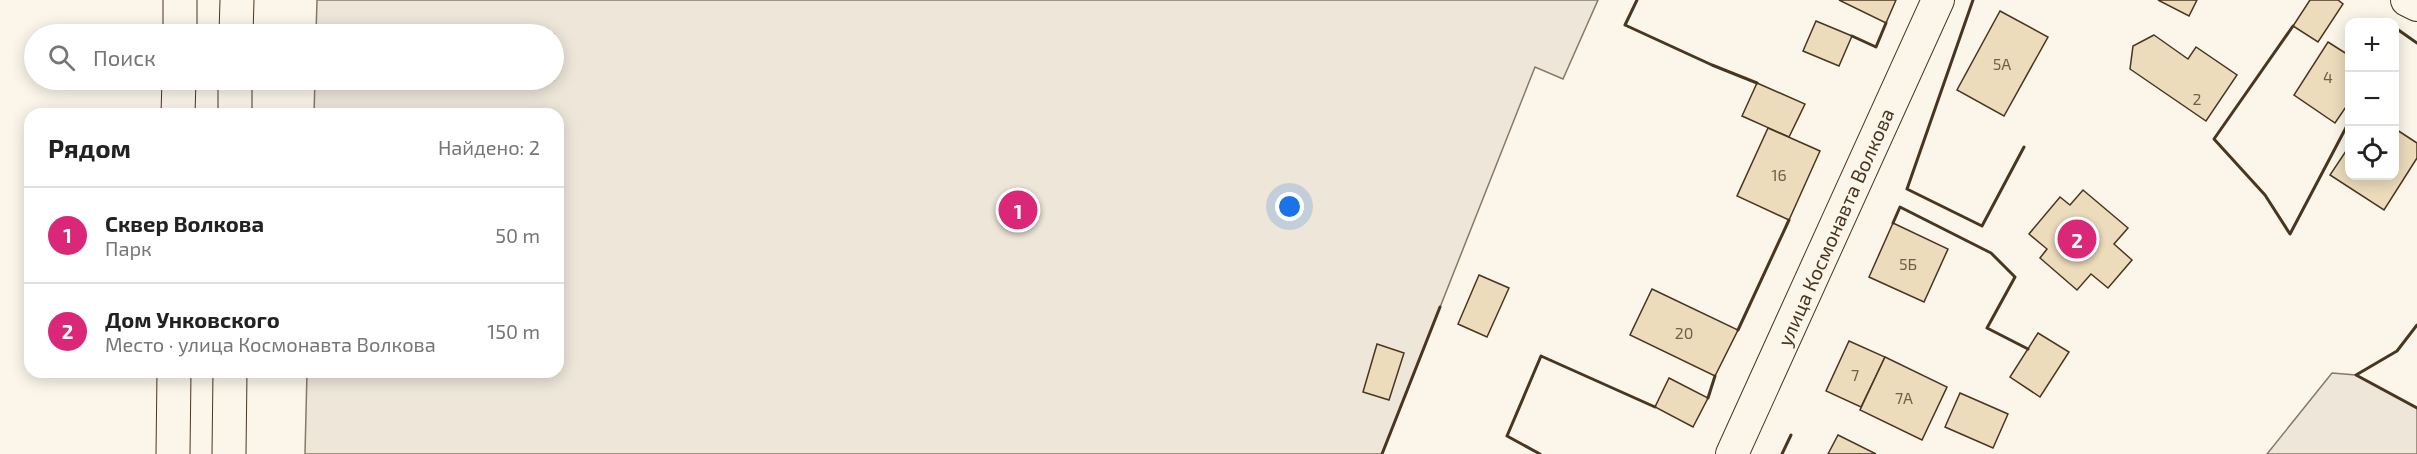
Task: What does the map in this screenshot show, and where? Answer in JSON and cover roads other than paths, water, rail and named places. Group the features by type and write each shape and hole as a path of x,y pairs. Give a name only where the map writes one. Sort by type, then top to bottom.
{"main road":[{"path":"180,0 180,24"},
{"path":"236,24 237,0"},
{"path":"178,108 179,90"},
{"path":"235,90 235,108"},
{"path":"172,454 174,378"},
{"path":"229,454 230,378"}],"street":[{"name":"улица Космонавта Волкова","path":"1732,454 1938,0"},
{"path":"2407,0 2417,5"}],"place":[{"name":"Сквер Волкова","path":"1018,210"},
{"name":"Дом Унковского","path":"2077,239"}]}
